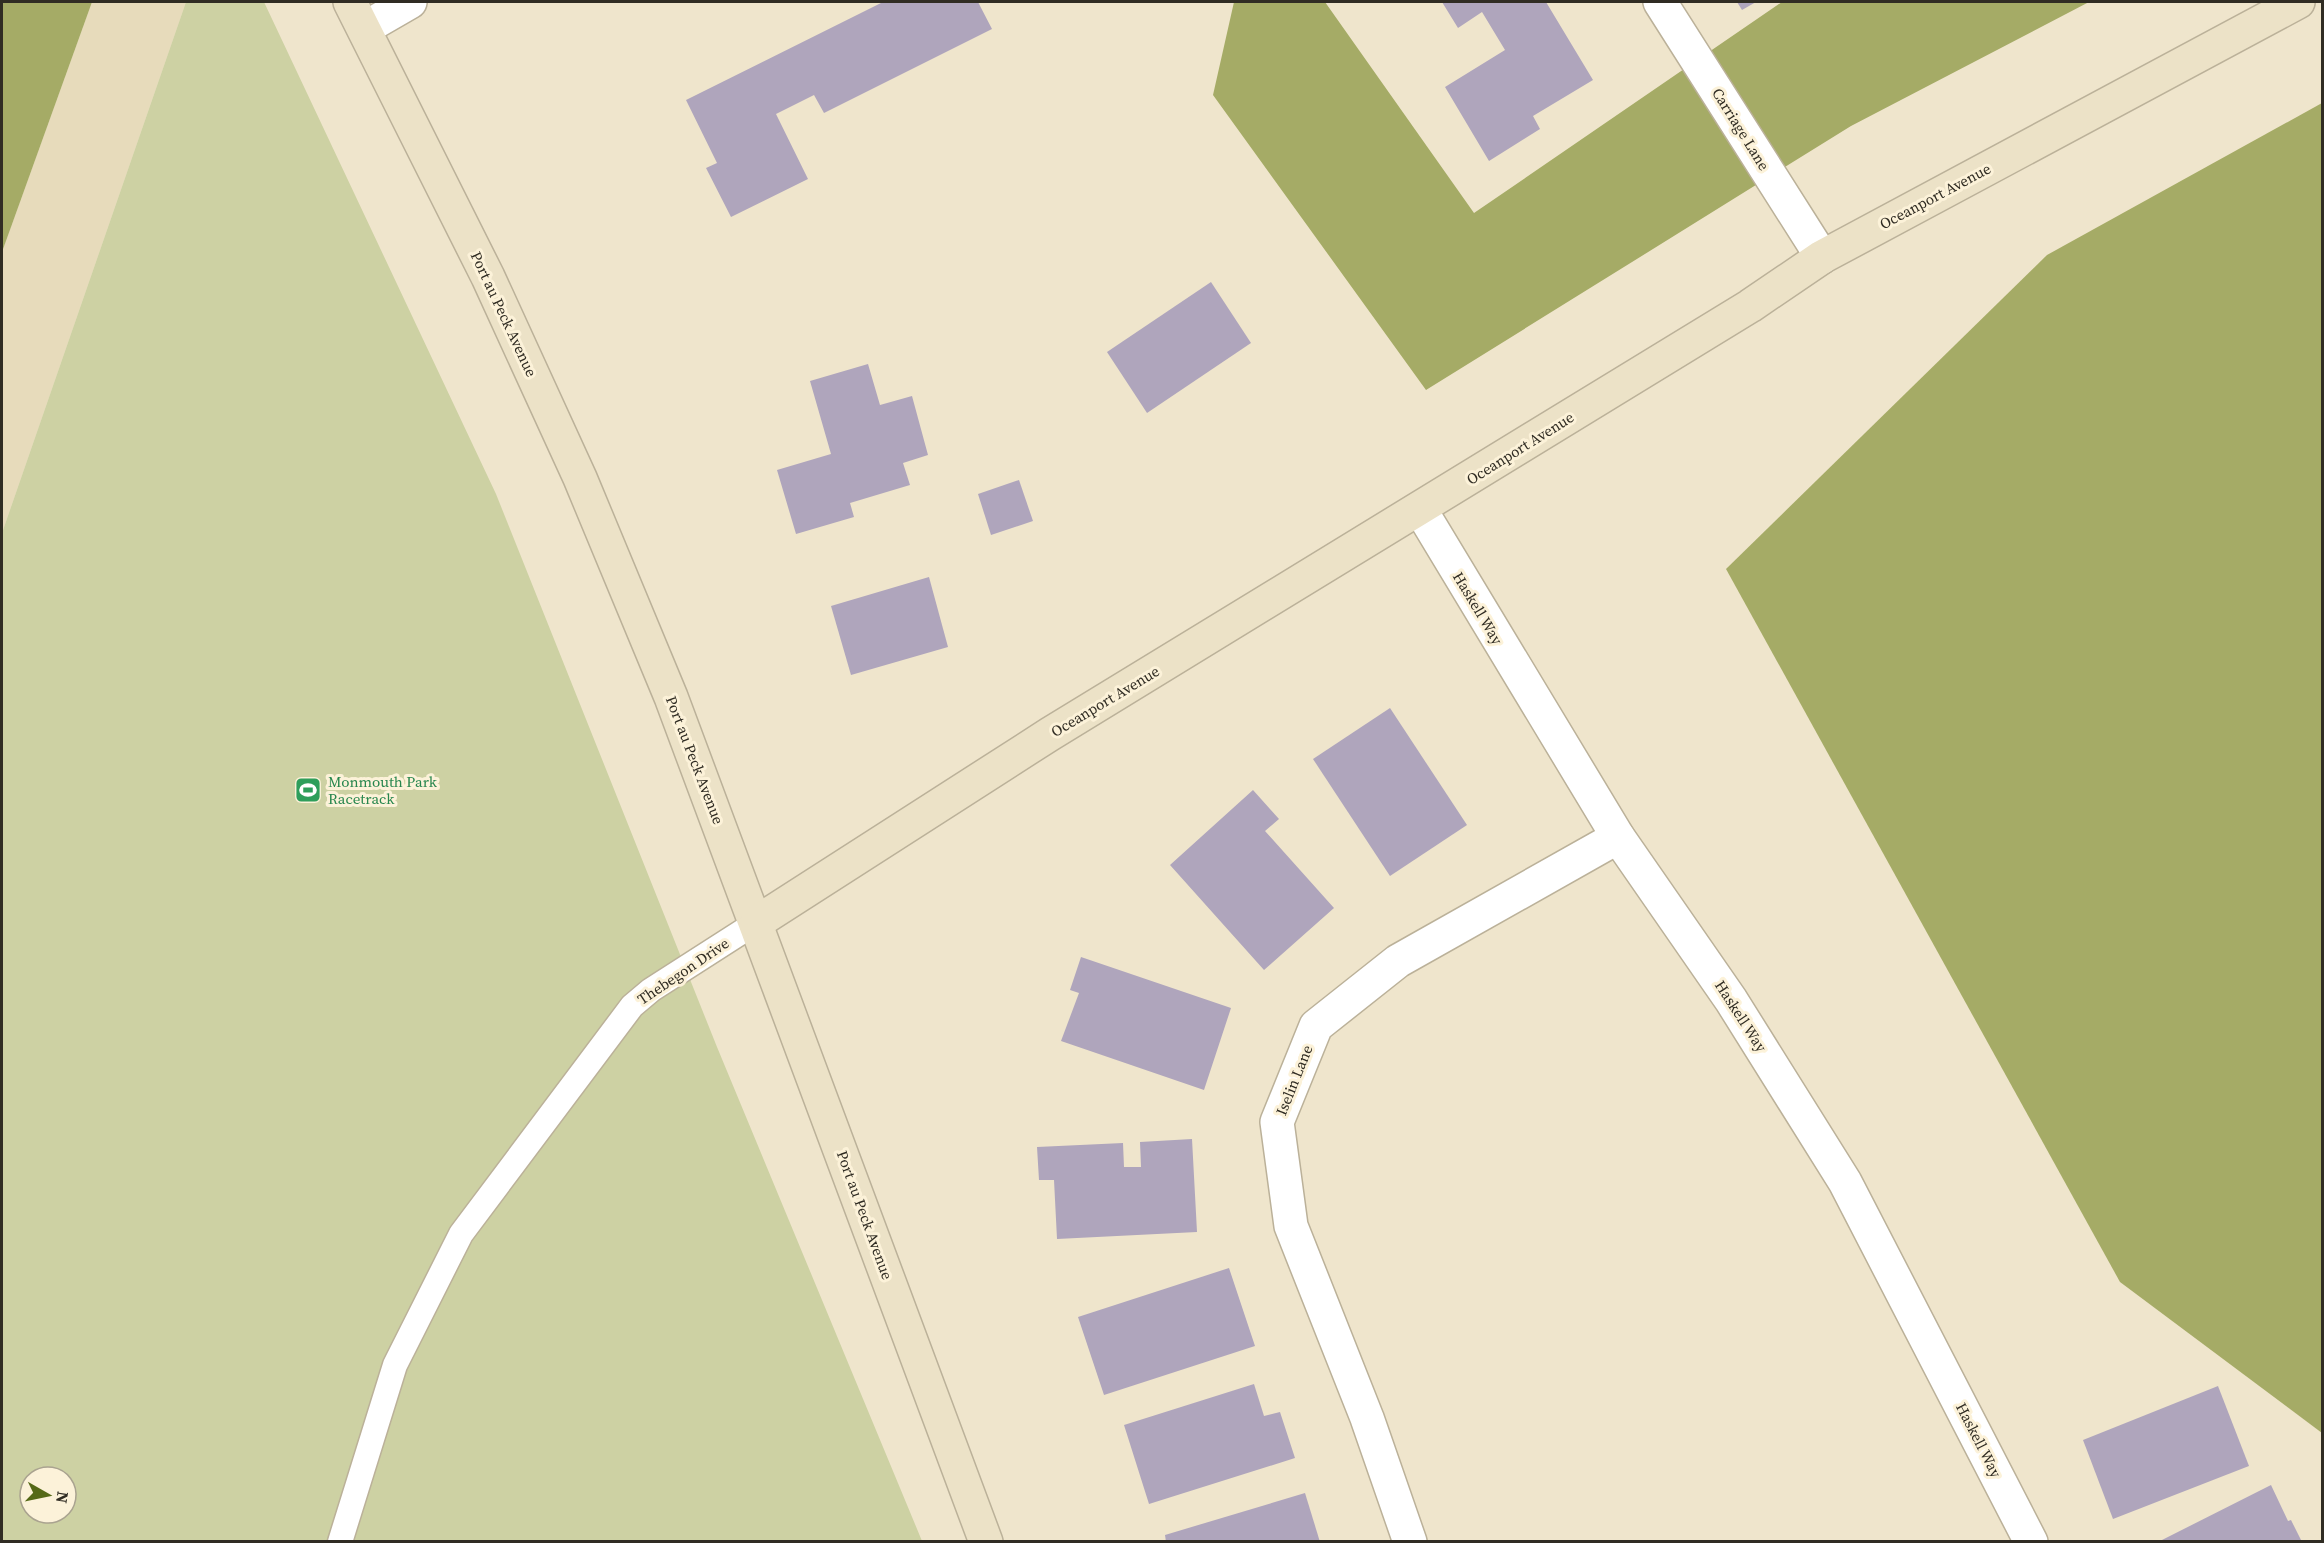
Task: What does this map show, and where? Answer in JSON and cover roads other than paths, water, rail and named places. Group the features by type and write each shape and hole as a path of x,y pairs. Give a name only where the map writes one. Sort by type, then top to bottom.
{"street":[{"path":"358,15 410,2"},
{"name":"Carriage Lane","path":"1660,2 1822,258"},
{"name":"Oceanport Avenue","path":"757,922 1041,740 1750,306 1822,258 2298,2"},
{"name":"Port au Peck Avenue","path":"358,15 488,277 580,478 671,697 757,922 986,1542"},
{"name":"Haskell Way","path":"1420,509 1618,837 1731,1000 1845,1182 2031,1542"},
{"name":"Iselin Lane","path":"1410,1542 1367,1418 1291,1226 1277,1122 1316,1026 1398,962 1618,837"}],"lane":[{"name":"Thebegon Drive","path":"340,1542 395,1365 461,1234 572,1084 638,1000 757,922"}],"place":[{"name":"Monmouth Park Racetrack","path":"308,790"}]}
